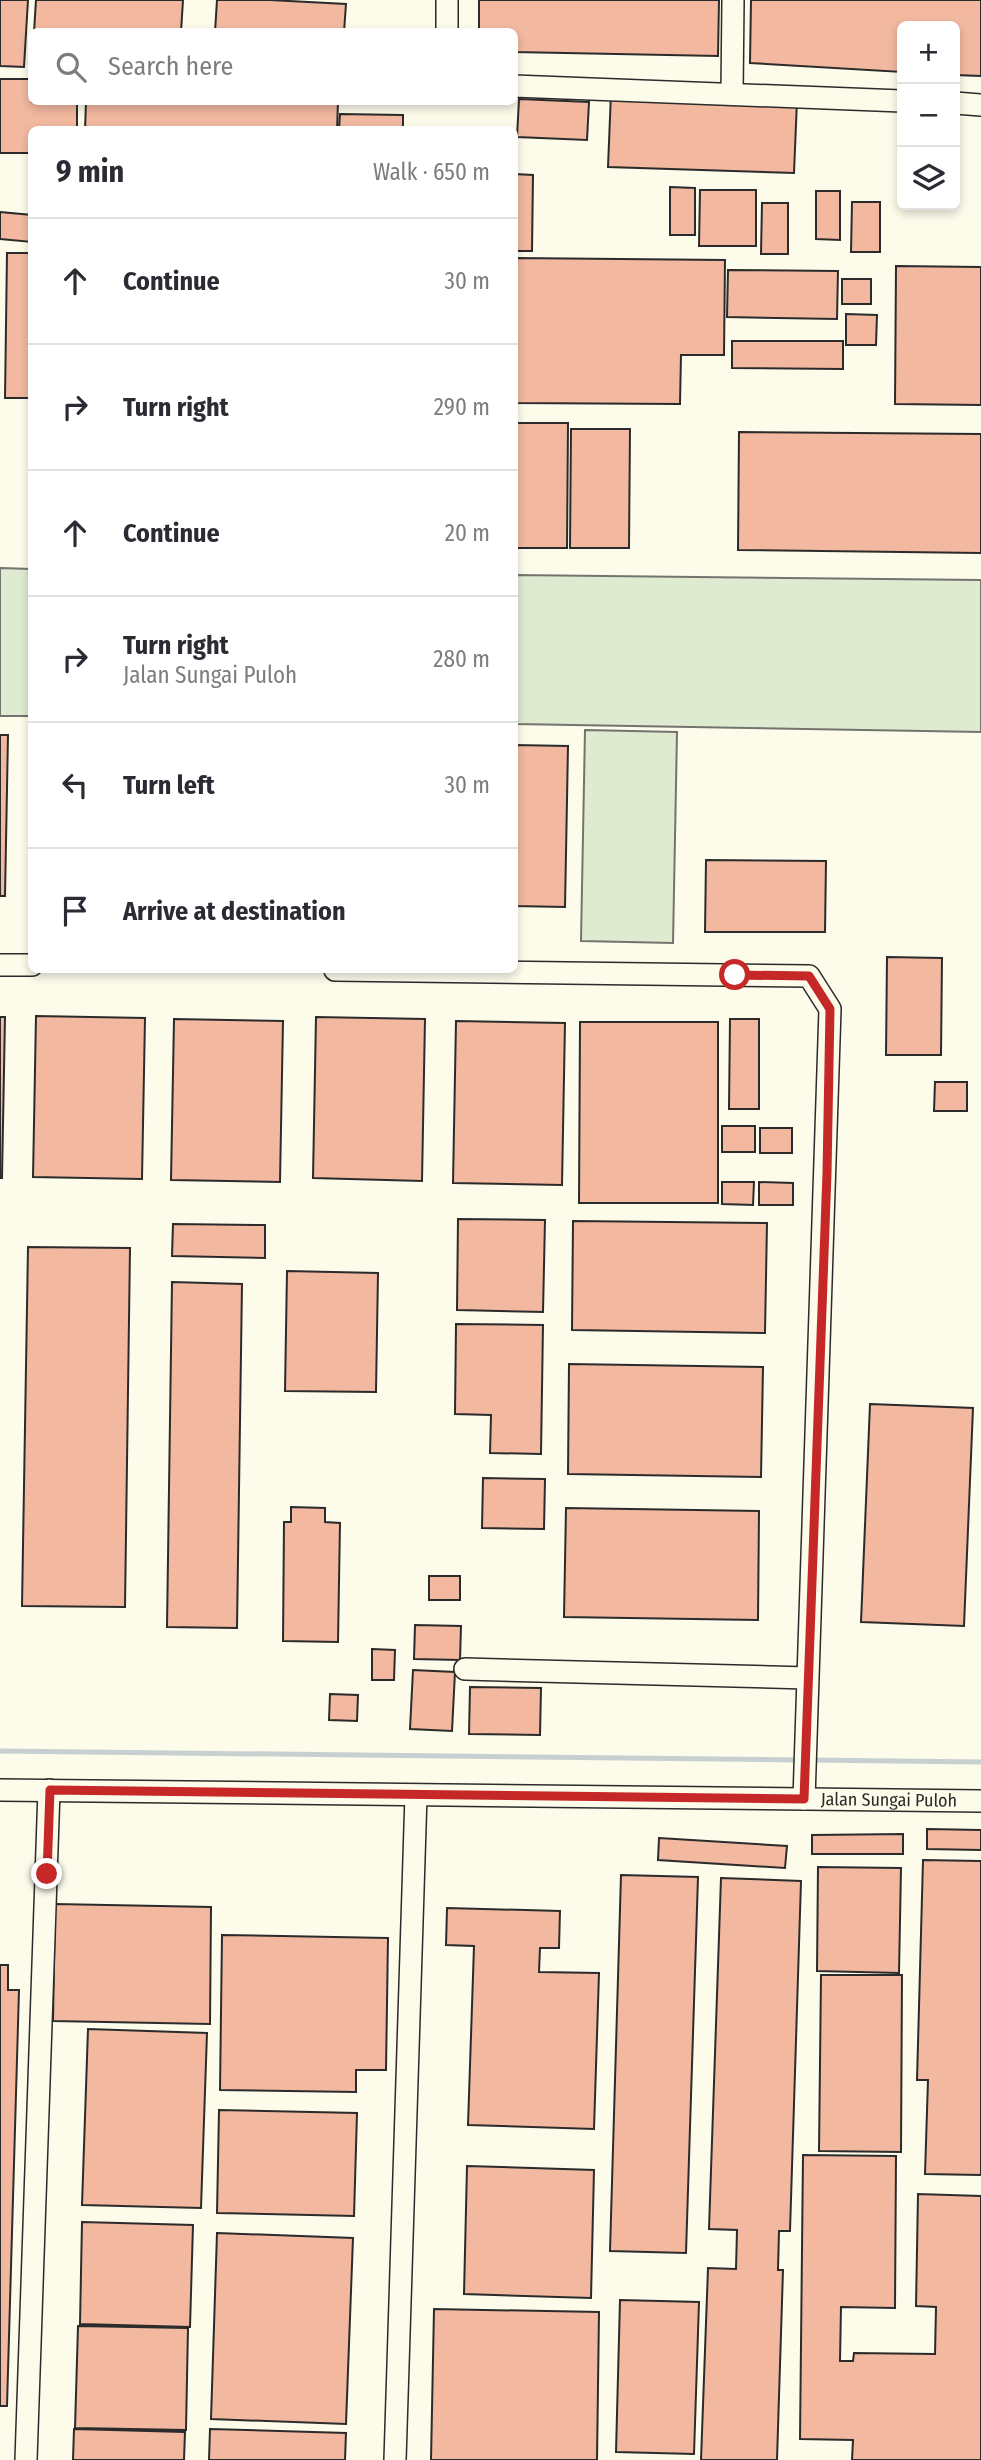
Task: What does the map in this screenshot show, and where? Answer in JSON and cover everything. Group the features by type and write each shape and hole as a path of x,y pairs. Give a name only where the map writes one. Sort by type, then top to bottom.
{"street":[{"path":"447,0 447,28"},
{"path":"732,93 733,0"},
{"path":"518,86 897,101"},
{"path":"960,103 981,105"},
{"path":"0,965 28,965"},
{"path":"518,972 809,976 830,1009 827,1173 804,1799"},
{"path":"465,1669 807,1678"},
{"name":"Jalan Sungai Puloh","path":"0,1790 981,1801"},
{"path":"26,2460 50,1790"},
{"path":"395,2460 416,1795"}],"green space":[{"path":"0,568 28,569 28,716 0,716"},
{"path":"518,575 981,580 981,732 518,724"},
{"path":"585,730 677,732 673,943 581,941"}],"building":[{"path":"0,0 28,0 24,67 0,66"},
{"path":"36,0 183,0 181,28 34,28"},
{"path":"217,0 346,4 344,28 215,28"},
{"path":"479,0 719,0 718,56 518,52 518,28 479,28"},
{"path":"751,0 981,0 981,76 960,75 960,21 897,21 897,72 750,63"},
{"path":"0,79 28,79 28,105 77,105 77,126 28,126 28,153 0,153"},
{"path":"611,93 797,100 794,173 608,167"},
{"path":"519,99 589,102 587,140 518,137"},
{"path":"86,105 338,105 337,126 85,126"},
{"path":"340,114 403,115 403,126 339,126"},
{"path":"518,174 533,175 532,251 518,251"},
{"path":"670,187 695,188 695,235 670,235"},
{"path":"700,190 756,190 756,246 699,246"},
{"path":"816,191 840,191 840,240 816,239"},
{"path":"852,202 880,202 880,252 851,252"},
{"path":"762,203 788,203 788,254 761,254"},
{"path":"0,212 28,215 28,242 0,239"},
{"path":"7,253 28,253 28,398 5,398"},
{"path":"518,258 725,260 724,355 681,355 680,404 518,403"},
{"path":"896,266 981,267 981,405 895,404"},
{"path":"728,270 838,271 837,319 727,317"},
{"path":"842,279 871,279 871,304 842,304"},
{"path":"846,314 877,315 876,345 846,345"},
{"path":"732,341 843,341 843,369 732,368"},
{"path":"518,423 568,423 567,548 518,548"},
{"path":"571,429 630,429 629,548 570,548"},
{"path":"739,432 981,434 981,553 738,550"},
{"path":"0,735 8,735 5,896 0,896"},
{"path":"518,745 568,746 565,907 518,906"},
{"path":"706,860 826,861 825,932 705,932"},
{"path":"887,957 942,958 941,1055 886,1055"},
{"path":"36,1016 145,1018 142,1179 33,1177"},
{"path":"0,1017 5,1017 2,1178 0,1178"},
{"path":"316,1017 425,1019 422,1181 313,1178"},
{"path":"174,1019 283,1021 280,1182 171,1180"},
{"path":"730,1019 759,1019 759,1109 729,1109"},
{"path":"456,1021 565,1023 562,1185 453,1183"},
{"path":"580,1022 718,1022 718,1203 579,1203"},
{"path":"935,1082 967,1082 967,1111 934,1111"},
{"path":"722,1126 755,1126 755,1152 722,1152"},
{"path":"760,1128 792,1128 792,1153 760,1153"},
{"path":"722,1182 754,1182 753,1205 722,1204"},
{"path":"759,1182 793,1183 793,1205 759,1205"},
{"path":"458,1219 545,1220 543,1312 457,1310"},
{"path":"573,1221 767,1223 765,1333 572,1330"},
{"path":"173,1224 265,1225 265,1258 172,1256"},
{"path":"28,1247 130,1248 125,1607 22,1606"},
{"path":"287,1271 378,1273 376,1392 285,1391"},
{"path":"172,1282 242,1284 237,1628 167,1627"},
{"path":"456,1324 543,1325 541,1454 490,1453 491,1415 455,1414"},
{"path":"569,1364 763,1367 761,1477 568,1474"},
{"path":"870,1404 973,1408 964,1626 861,1622"},
{"path":"483,1478 545,1479 544,1529 482,1528"},
{"path":"291,1507 325,1508 325,1522 340,1523 338,1642 283,1641 284,1522 291,1522"},
{"path":"566,1508 759,1511 758,1620 564,1617"},
{"path":"429,1576 460,1576 460,1600 429,1600"},
{"path":"415,1625 461,1626 460,1660 414,1659"},
{"path":"372,1649 395,1650 394,1680 372,1680"},
{"path":"413,1670 455,1672 452,1731 410,1729"},
{"path":"470,1687 541,1688 540,1735 469,1734"},
{"path":"330,1694 358,1695 357,1721 329,1720"},
{"path":"927,1829 981,1830 981,1850 927,1849"},
{"path":"903,1834 903,1854 812,1854 812,1835"},
{"path":"659,1838 787,1846 785,1868 658,1860"},
{"path":"923,1860 981,1861 981,2175 925,2174 928,2080 917,2080"},
{"path":"818,1867 901,1868 899,1973 817,1971"},
{"path":"621,1875 698,1877 686,2253 610,2251"},
{"path":"721,1878 801,1881 790,2231 779,2231 778,2270 783,2270 777,2460 701,2460 708,2268 736,2269 737,2230 709,2229"},
{"path":"55,1904 211,1907 210,2024 53,2021"},
{"path":"447,1908 560,1911 559,1948 540,1948 539,1972 599,1973 594,2129 468,2125 474,1946 446,1945"},
{"path":"222,1935 388,1938 386,2070 356,2070 356,2092 220,2090"},
{"path":"0,1965 8,1965 8,1990 19,1990 7,2406 0,2406"},
{"path":"821,1975 902,1975 901,2152 819,2151"},
{"path":"88,2029 207,2033 201,2208 82,2205"},
{"path":"219,2110 357,2113 354,2216 217,2213"},
{"path":"803,2155 896,2156 895,2308 841,2307 840,2361 853,2361 854,2353 935,2354 936,2307 916,2306 918,2194 981,2196 981,2460 852,2460 853,2440 800,2439"},
{"path":"467,2166 594,2170 591,2298 464,2294"},
{"path":"82,2222 193,2225 190,2327 80,2324"},
{"path":"217,2233 353,2238 346,2424 211,2419"},
{"path":"620,2300 699,2302 694,2454 616,2452"},
{"path":"434,2309 599,2312 597,2460 431,2460"},
{"path":"78,2326 188,2328 186,2430 75,2428"},
{"path":"74,2429 185,2432 184,2460 73,2460"},
{"path":"210,2429 346,2433 345,2460 209,2460"}],"waterway":[{"path":"0,1751 799,1760"},
{"path":"809,1760 981,1762"}],"route":[{"path":"47,1874 50,1790 804,1799 827,1173 830,1009 809,976 735,975"}]}
